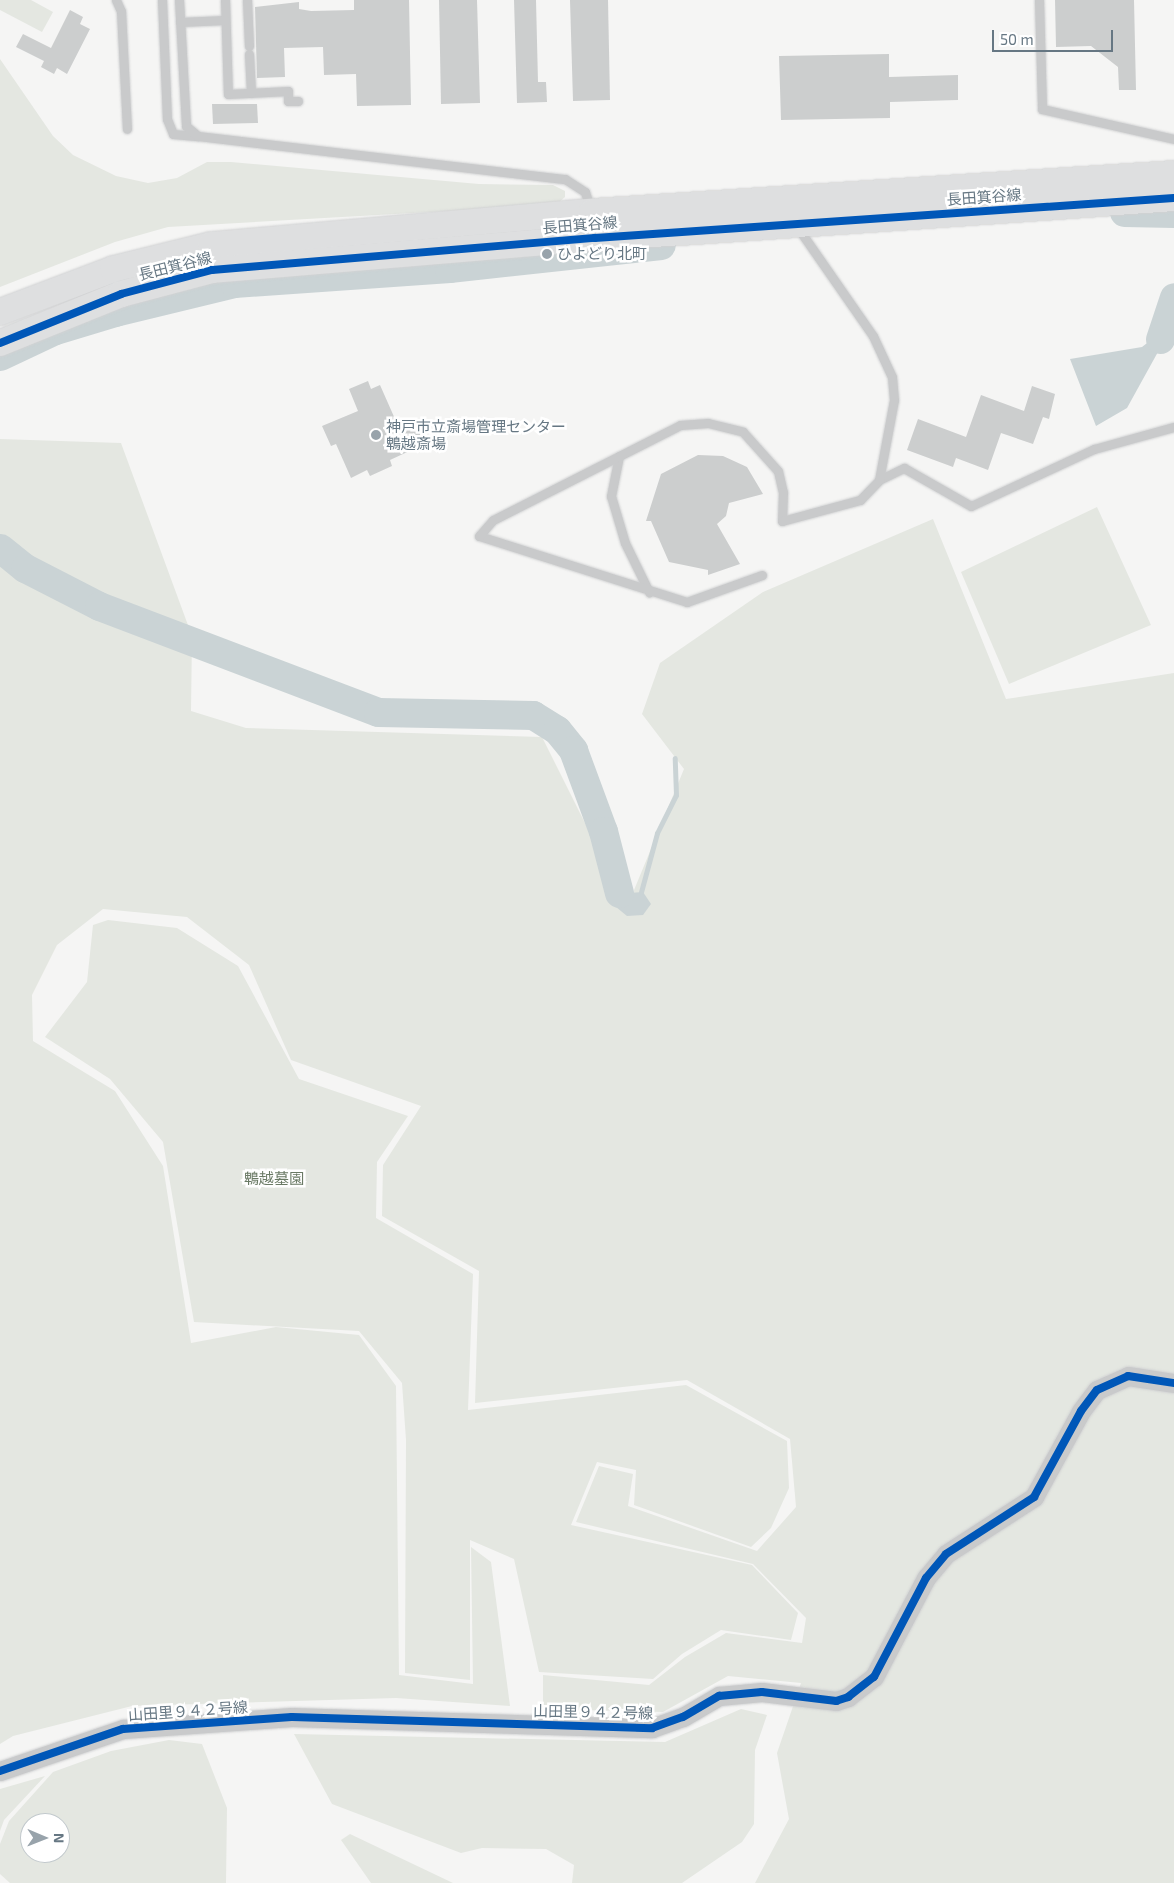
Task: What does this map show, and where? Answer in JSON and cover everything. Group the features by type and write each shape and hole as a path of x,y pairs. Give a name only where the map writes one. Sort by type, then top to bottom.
{"street":[{"name":"長田箕谷線","path":"0,342 121,294 212,270 593,225 1174,174"},
{"name":"長田箕谷線","path":"0,312 113,269 211,245 593,225 796,224 1174,198"},
{"name":"山田里９４２号線","path":"0,1771 123,1729 292,1717 652,1728 683,1717 719,1696 762,1692 836,1701 848,1697 874,1677 926,1578 946,1554 1034,1497 1081,1411 1097,1390 1128,1376 1174,1384"}],"lane":[{"path":"116,0 121,11 126,129"},
{"path":"162,0 167,119 173,134 565,179 585,192 593,225"},
{"path":"179,0 186,126 198,136"},
{"path":"225,0 228,94 288,91 288,101 298,100"},
{"path":"248,0 251,93"},
{"path":"1040,0 1042,109 1174,140"},
{"path":"180,22 225,20"},
{"path":"796,224 887,360 894,400 879,480"},
{"path":"762,574 687,602 649,592 479,536 493,520 680,425 708,423 743,432 778,471 784,492 782,521 860,500 879,480 904,468 971,506 1094,449 1174,426"},
{"path":"619,456 611,496 625,543 649,592"}],"green space":[{"path":"0,0 31,0 53,12 42,32 0,10"},
{"path":"0,59 53,136 73,155 116,176 148,183 177,178 207,162 231,162 479,184 553,185 565,191 565,197 558,203 535,206 168,227 115,242 0,287"},
{"path":"0,439 121,443 192,636 191,711 246,728 542,737 627,907 684,769 642,714 660,663 763,592 933,519 1006,699 1174,673 1174,1883 755,1883 789,1819 777,1753 801,1683 728,1676 663,1712 543,1709 543,1675 649,1685 685,1657 726,1633 802,1643 806,1618 753,1564 576,1522 599,1466 633,1474 628,1506 757,1551 796,1507 790,1439 687,1380 475,1403 479,1271 382,1216 383,1165 421,1106 291,1060 249,965 187,917 103,909 57,945 32,995 33,1041 115,1091 163,1166 191,1343 276,1327 359,1335 396,1386 399,1675 473,1684 471,1547 491,1562 510,1706 396,1698 132,1706 13,1736 0,1744"},
{"path":"1097,507 1151,625 1009,684 961,572"},
{"name":"鵯越墓園","path":"108,920 177,928 238,966 299,1079 408,1116 377,1162 376,1218 473,1274 468,1410 686,1385 787,1441 789,1488 771,1528 751,1547 634,1505 636,1470 597,1462 571,1525 752,1565 798,1613 791,1640 721,1630 682,1654 653,1679 539,1672 514,1559 470,1540 470,1680 405,1673 406,1440 402,1383 359,1331 194,1322 163,1142 110,1079 45,1037 87,982 93,925"},
{"path":"741,1709 767,1715 755,1750 754,1824 742,1842 682,1883 572,1883 574,1865 546,1849 482,1848 461,1853 332,1804 294,1734 665,1742"},
{"path":"169,1740 202,1744 227,1808 226,1883 10,1883 0,1874 0,1844 9,1821 53,1772 111,1751"},
{"path":"45,1776 4,1820 0,1831 0,1789"},
{"path":"350,1834 453,1883 371,1883 341,1840"}],"shaded area":[{"path":"1155,337 1164,341 1127,408 1096,426 1070,359 1142,347"},
{"path":"643,892 651,904 643,915 627,916 616,907 616,894"}],"building":[{"path":"354,0 409,0 411,105 357,106 356,74 324,75 323,47 284,48 285,77 257,78 255,7 299,2 299,9 311,11 354,10"},
{"path":"439,0 477,0 480,103 441,104"},
{"path":"514,0 536,0 538,82 546,82 547,102 517,103"},
{"path":"570,0 608,0 610,100 573,101"},
{"path":"1055,0 1134,0 1136,90 1119,90 1118,67 1091,46 1056,47"},
{"path":"70,10 83,17 80,24 90,29 67,74 57,68 54,74 41,67 44,61 16,47 23,34 51,48"},
{"path":"889,54 889,77 958,75 958,100 890,102 890,118 781,120 779,56"},
{"path":"212,104 257,104 258,123 213,124"},
{"name":"神戸市立斎場管理センター 鵯越斎場","path":"368,381 371,389 380,385 399,428 414,421 417,428 422,426 429,442 390,460 392,466 370,476 367,470 351,478 336,444 331,446 322,426 358,411 349,389"},
{"path":"1032,386 1055,394 1049,419 1043,417 1033,444 1001,433 988,470 956,458 953,467 907,450 918,419 966,437 981,395 1024,411"},
{"path":"698,455 723,456 747,467 763,494 729,503 726,516 717,524 740,564 708,575 708,570 669,562 651,521 646,521 661,474"}],"waterway":[{"path":"1124,212 1174,213"},
{"path":"0,356 55,330 115,312 234,283 449,268 661,245"},
{"path":"1160,339 1174,297"},
{"path":"0,548 25,568 99,606 378,712 533,715 557,730 573,750 603,831 619,893"},
{"path":"641,892 657,833 676,795 675,758"}],"cycle path":[{"path":"0,343 121,294 212,270 595,238 1174,198"},
{"path":"0,1771 123,1729 292,1717 652,1728 683,1717 719,1696 762,1692 836,1701 848,1697 874,1677 926,1578 946,1554 1034,1497 1081,1411 1097,1390 1128,1376 1174,1383"}],"place":[{"name":"ひよどり北町","path":"547,254"},
{"name":"神戸市立斎場管理センター 鵯越斎場","path":"376,435"}]}
